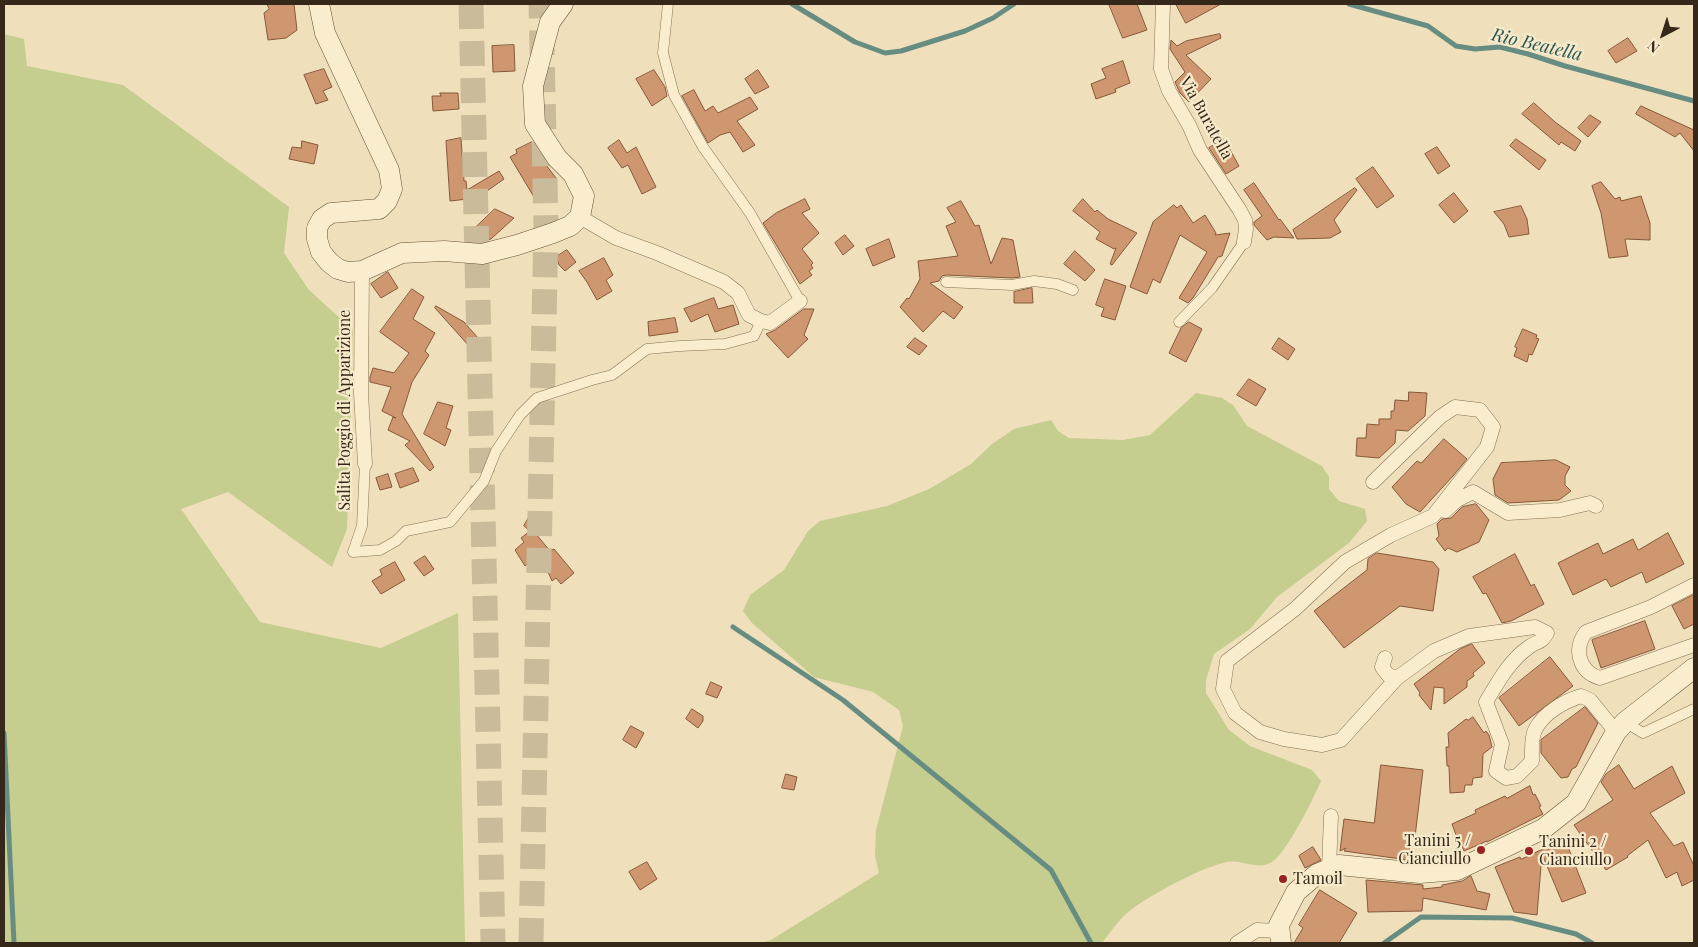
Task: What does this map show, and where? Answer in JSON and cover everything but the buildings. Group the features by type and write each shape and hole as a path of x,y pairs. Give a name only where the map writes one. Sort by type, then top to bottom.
{"main road":[{"path":"319,4 325,33 389,170 392,189 387,201 379,209 331,213 322,219 317,228 317,239 321,252 338,269 348,272 362,271 402,252 444,251 482,254 517,245 561,230 570,226 580,217 584,196 573,174 557,158 535,124 533,86 550,22 563,4"},
{"path":"1281,937 1280,925 1296,892 1317,874 1339,865 1420,873 1457,870 1543,828 1576,803 1621,727 1694,668"}],"street":[{"path":"580,217 616,238 657,253 724,282 738,293 749,315 761,321 770,323 800,301 750,214 703,147 674,95 663,53 668,4"},
{"name":"Via Buratella","path":"1163,4 1161,69 1169,91 1189,125 1200,150 1242,215 1246,229 1244,242"},
{"path":"1179,322 1212,288 1244,242"},
{"name":"Salita Poggio di Apparizione","path":"362,271 361,394 366,464 362,526 353,552 380,550 396,541 406,531 450,522 484,481 496,452 520,415 537,398 612,375 648,350 680,346 725,344 754,336 761,321"},
{"path":"946,282 1012,285 1034,281 1057,284 1073,290"},
{"path":"1373,482 1440,417 1455,407 1480,410 1493,427 1487,447 1433,516 1391,535 1345,562 1295,609 1227,661 1223,689 1235,713 1260,732 1284,739 1322,746 1341,740 1397,678 1434,651 1469,636 1535,627 1547,633 1543,640 1529,647 1503,673 1486,702 1502,744 1496,771 1506,778 1517,776 1532,761 1534,731 1543,719 1574,698 1581,696 1590,700 1621,727 1643,733 1694,709"},
{"path":"1391,535 1427,528 1457,500 1473,492 1508,513 1560,510 1590,503 1596,506"},
{"path":"1694,585 1651,607 1586,632 1579,640 1578,652 1582,665 1592,676 1600,678 1694,645"},
{"path":"1384,658 1382,667 1388,675 1397,678"},
{"path":"1329,870 1331,816"},
{"path":"1237,943 1257,930 1281,937"}],"green space":[{"path":"4,34 24,39 27,66 123,85 289,207 284,253 309,290 353,330 347,529 332,567 228,492 181,509 260,622 381,648 458,613 465,943 4,943"},
{"path":"1196,393 1222,398 1233,405 1247,426 1322,466 1329,477 1329,489 1339,501 1365,509 1367,521 1349,543 1277,597 1250,629 1214,654 1206,680 1206,693 1229,730 1250,746 1312,770 1321,781 1299,825 1278,857 1272,862 1261,865 1227,862 1189,876 1135,907 1119,921 1102,943 760,943 771,940 879,873 875,856 876,830 903,726 899,710 873,692 814,677 752,623 743,611 750,595 784,570 808,531 820,521 887,506 929,489 971,464 992,444 1014,429 1051,420 1058,431 1069,438 1123,440 1150,435"}],"waterway":[{"name":"Rio Beatella","path":"792,4 855,42 885,53 901,51 965,31 993,18 1014,4"},
{"name":"Rio Beatella","path":"1349,4 1428,26 1456,46 1475,49 1500,47 1694,101"},
{"path":"733,627 843,700 1051,870 1091,943"},
{"path":"4,733 14,943"},
{"path":"1384,943 1421,917 1512,918 1576,934 1592,943"}],"tunnel":[{"path":"471,4 493,943"},
{"path":"531,943 546,226 541,4"}],"place":[{"name":"Tanini 5 / Cianciullo","path":"1481,850"},
{"name":"Tanini 2 / Cianciullo","path":"1529,851"},
{"name":"Tamoil","path":"1283,879"}]}
